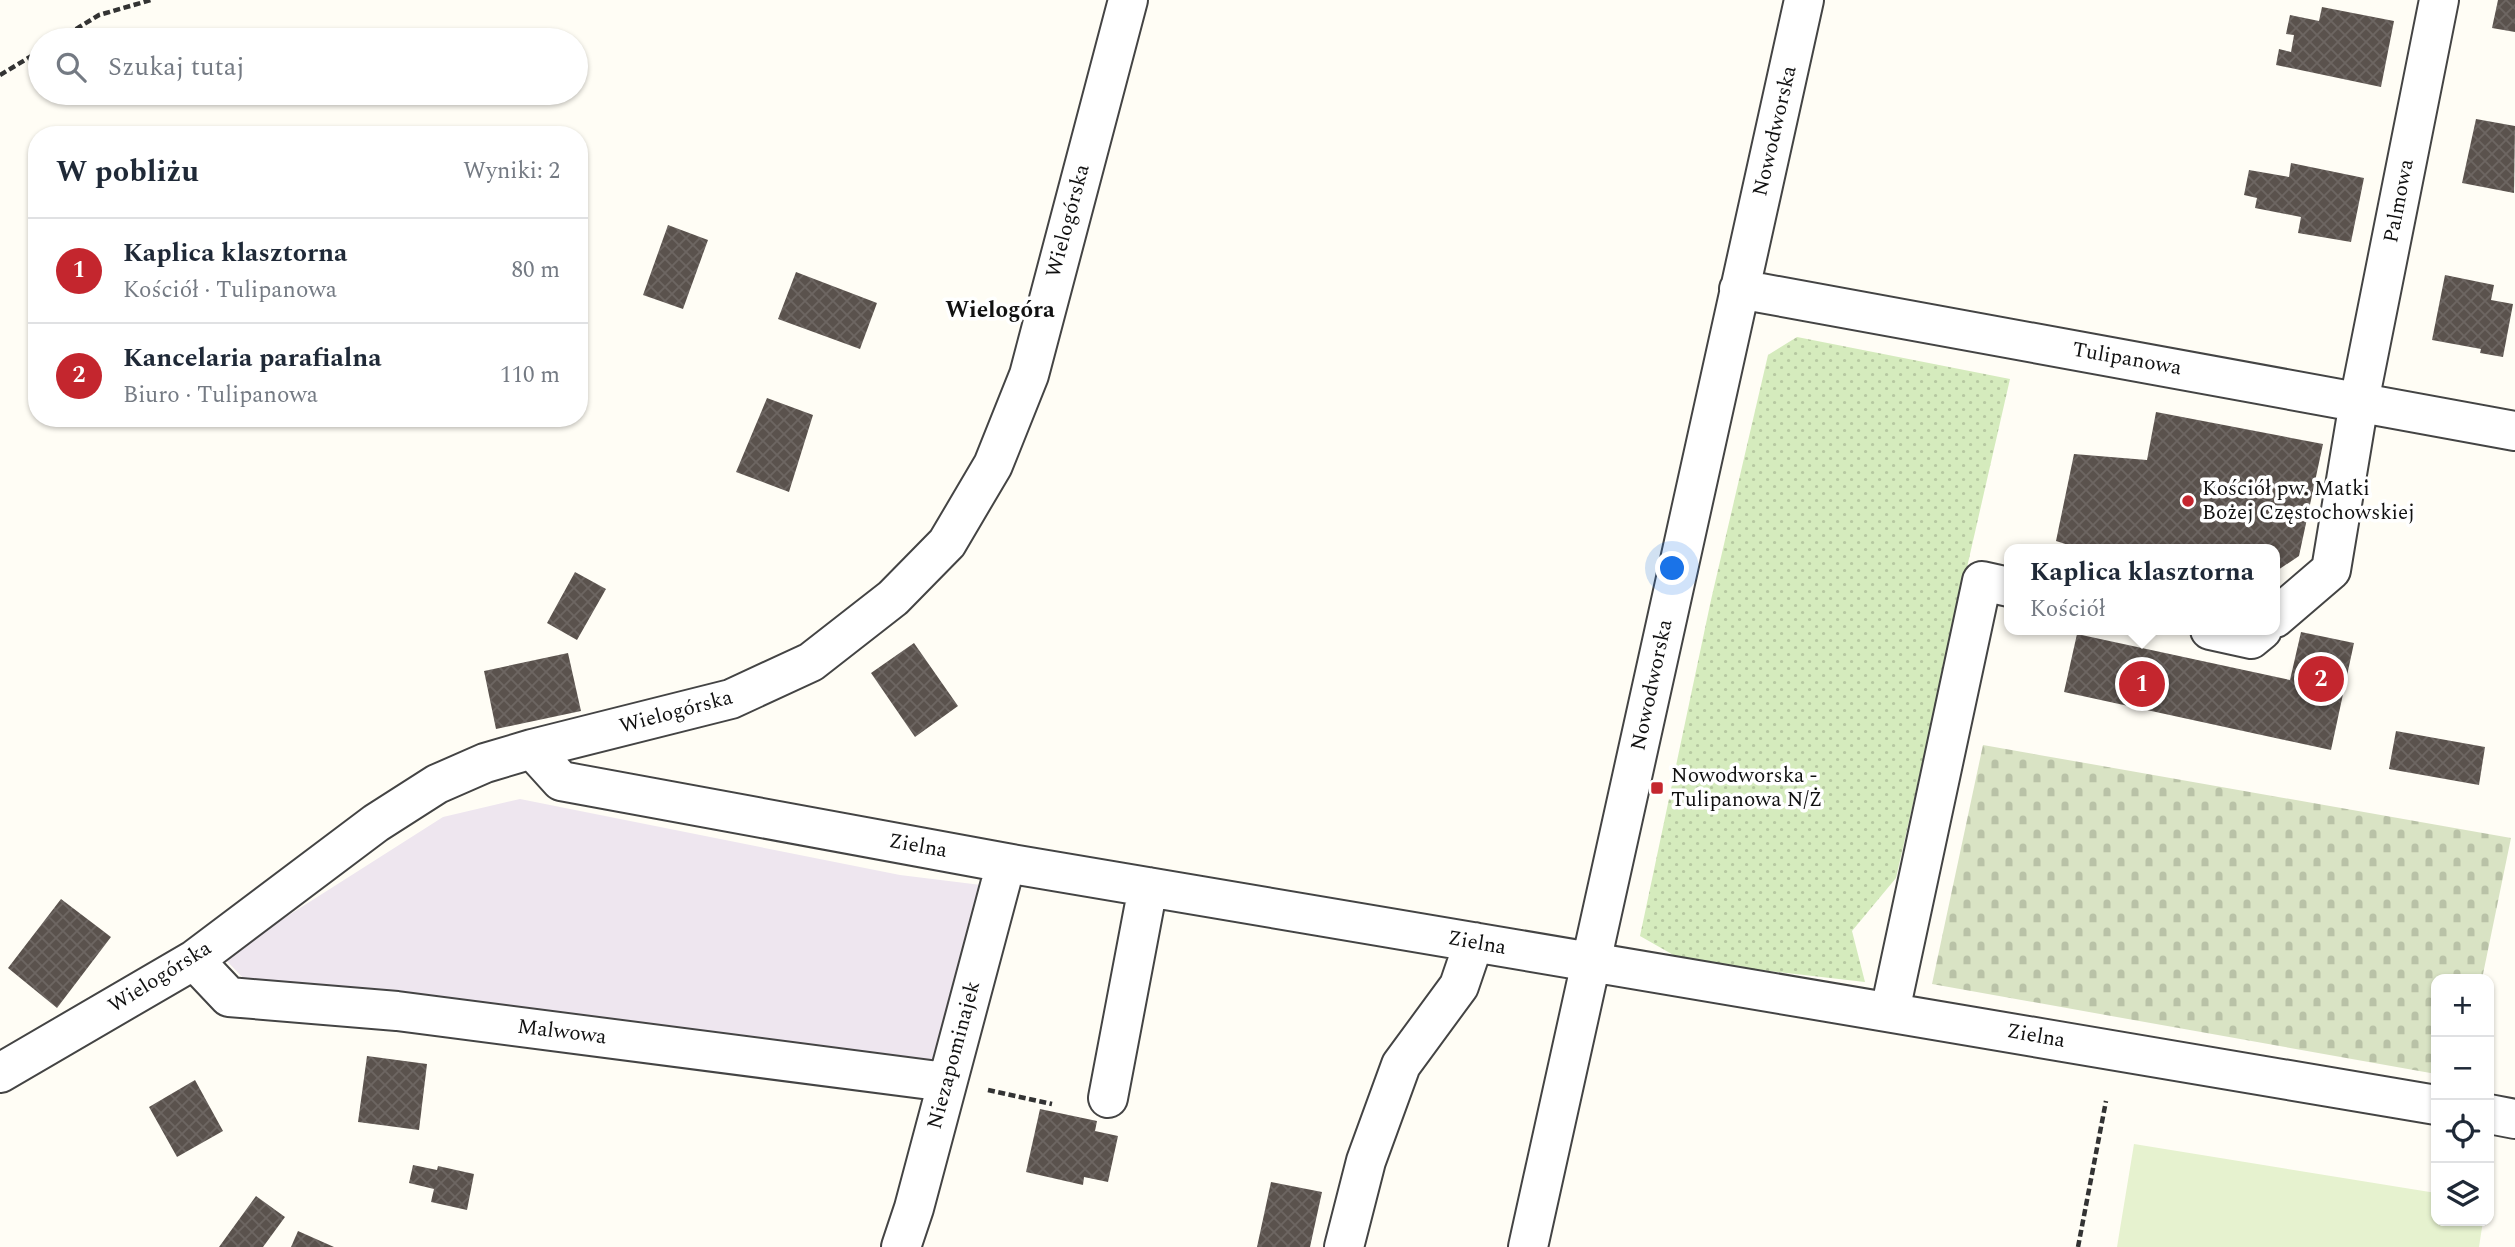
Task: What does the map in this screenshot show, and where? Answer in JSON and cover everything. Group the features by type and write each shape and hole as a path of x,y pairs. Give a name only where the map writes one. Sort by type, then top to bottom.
{"street":[{"name":"Wielogórska","path":"0,1073 194,960 376,823 437,784 485,763 532,749 731,699 811,662 893,598 947,543 993,465 1029,375 1128,0"},
{"name":"Nowodworska","path":"1528,1247 1804,0"},
{"name":"Palmowa","path":"2280,614 2331,570 2359,402 2438,0"},
{"name":"Tulipanowa","path":"1739,289 2515,431"},
{"path":"1890,1011 1982,581 2004,586"},
{"path":"2233,635 2251,639 2256,635"},
{"name":"Zielna","path":"532,749 561,781 1006,863 2431,1104"},
{"name":"Niezapominajek","path":"901,1247 914,1208 1006,863"},
{"path":"1108,1098 1148,887"},
{"path":"1344,1247 1366,1161 1401,1065 1459,986 1474,942"},
{"name":"Malwowa","path":"194,960 229,997 397,1011 946,1082"},
{"path":"2494,1115 2515,1119"}],"path":[{"path":"78,28 99,15 151,0"},
{"path":"0,75 28,58"},
{"path":"946,1082 1052,1104"},
{"path":"2078,1247 2106,1101"}],"shaded area":[{"path":"520,799 900,875 981,885 933,1061 247,982 223,957 443,817"}],"green space":[{"path":"1797,337 2010,379 1896,878 1852,931 1865,982 1684,961 1640,936 1711,600 1768,355"},
{"path":"1983,745 2511,838 2483,974 2431,974 2431,1073 1932,984"},
{"path":"2134,1144 2431,1192 2431,1226 2482,1226 2479,1247 2117,1247"}],"building":[{"path":"2498,0 2515,0 2515,32 2492,28"},
{"path":"2322,7 2394,21 2381,87 2276,65 2279,49 2291,52 2294,35 2286,34 2290,15 2319,21"},
{"path":"2476,119 2515,126 2514,193 2462,183"},
{"path":"2291,163 2364,178 2351,242 2298,233 2301,217 2255,208 2257,198 2244,195 2249,170 2289,177"},
{"path":"668,225 708,240 683,309 643,295"},
{"path":"796,272 877,303 860,349 778,319"},
{"path":"2445,275 2494,285 2491,300 2513,304 2503,357 2480,353 2481,349 2432,340"},
{"path":"767,398 813,415 789,492 736,472"},
{"name":"Kościół pw. Matki Bożej Częstochowskiej","path":"2156,412 2323,444 2299,556 2280,569 2280,544 2065,544 2056,541 2074,454 2147,460"},
{"path":"575,572 606,589 577,640 547,623"},
{"path":"2301,632 2354,643 2331,750 2064,692 2077,635 2290,680"},
{"path":"914,643 958,706 915,737 871,673"},
{"path":"568,653 581,711 496,729 484,671"},
{"path":"2396,731 2485,747 2479,785 2389,769"},
{"path":"61,899 111,937 57,1008 8,968"},
{"path":"367,1056 427,1064 419,1130 358,1122"},
{"path":"195,1080 223,1131 177,1157 149,1107"},
{"path":"1040,1109 1097,1121 1095,1131 1118,1136 1108,1182 1084,1177 1083,1185 1026,1172"},
{"path":"413,1165 437,1170 438,1166 474,1174 467,1210 431,1202 434,1189 409,1183"},
{"path":"1271,1182 1322,1192 1310,1247 1257,1247"},
{"path":"256,1196 285,1217 263,1247 219,1247"},
{"path":"298,1231 334,1247 291,1247"}],"place":[{"name":"Kościół pw. Matki Bożej Częstochowskiej","path":"2188,501"},
{"name":"Kancelaria parafialna","path":"2321,679"},
{"name":"Kaplica klasztorna","path":"2142,684"},
{"name":"Nowodworska - Tulipanowa N/Ż","path":"1657,788"}],"district":[{"name":"Wielogóra","path":"1000,310"}]}
